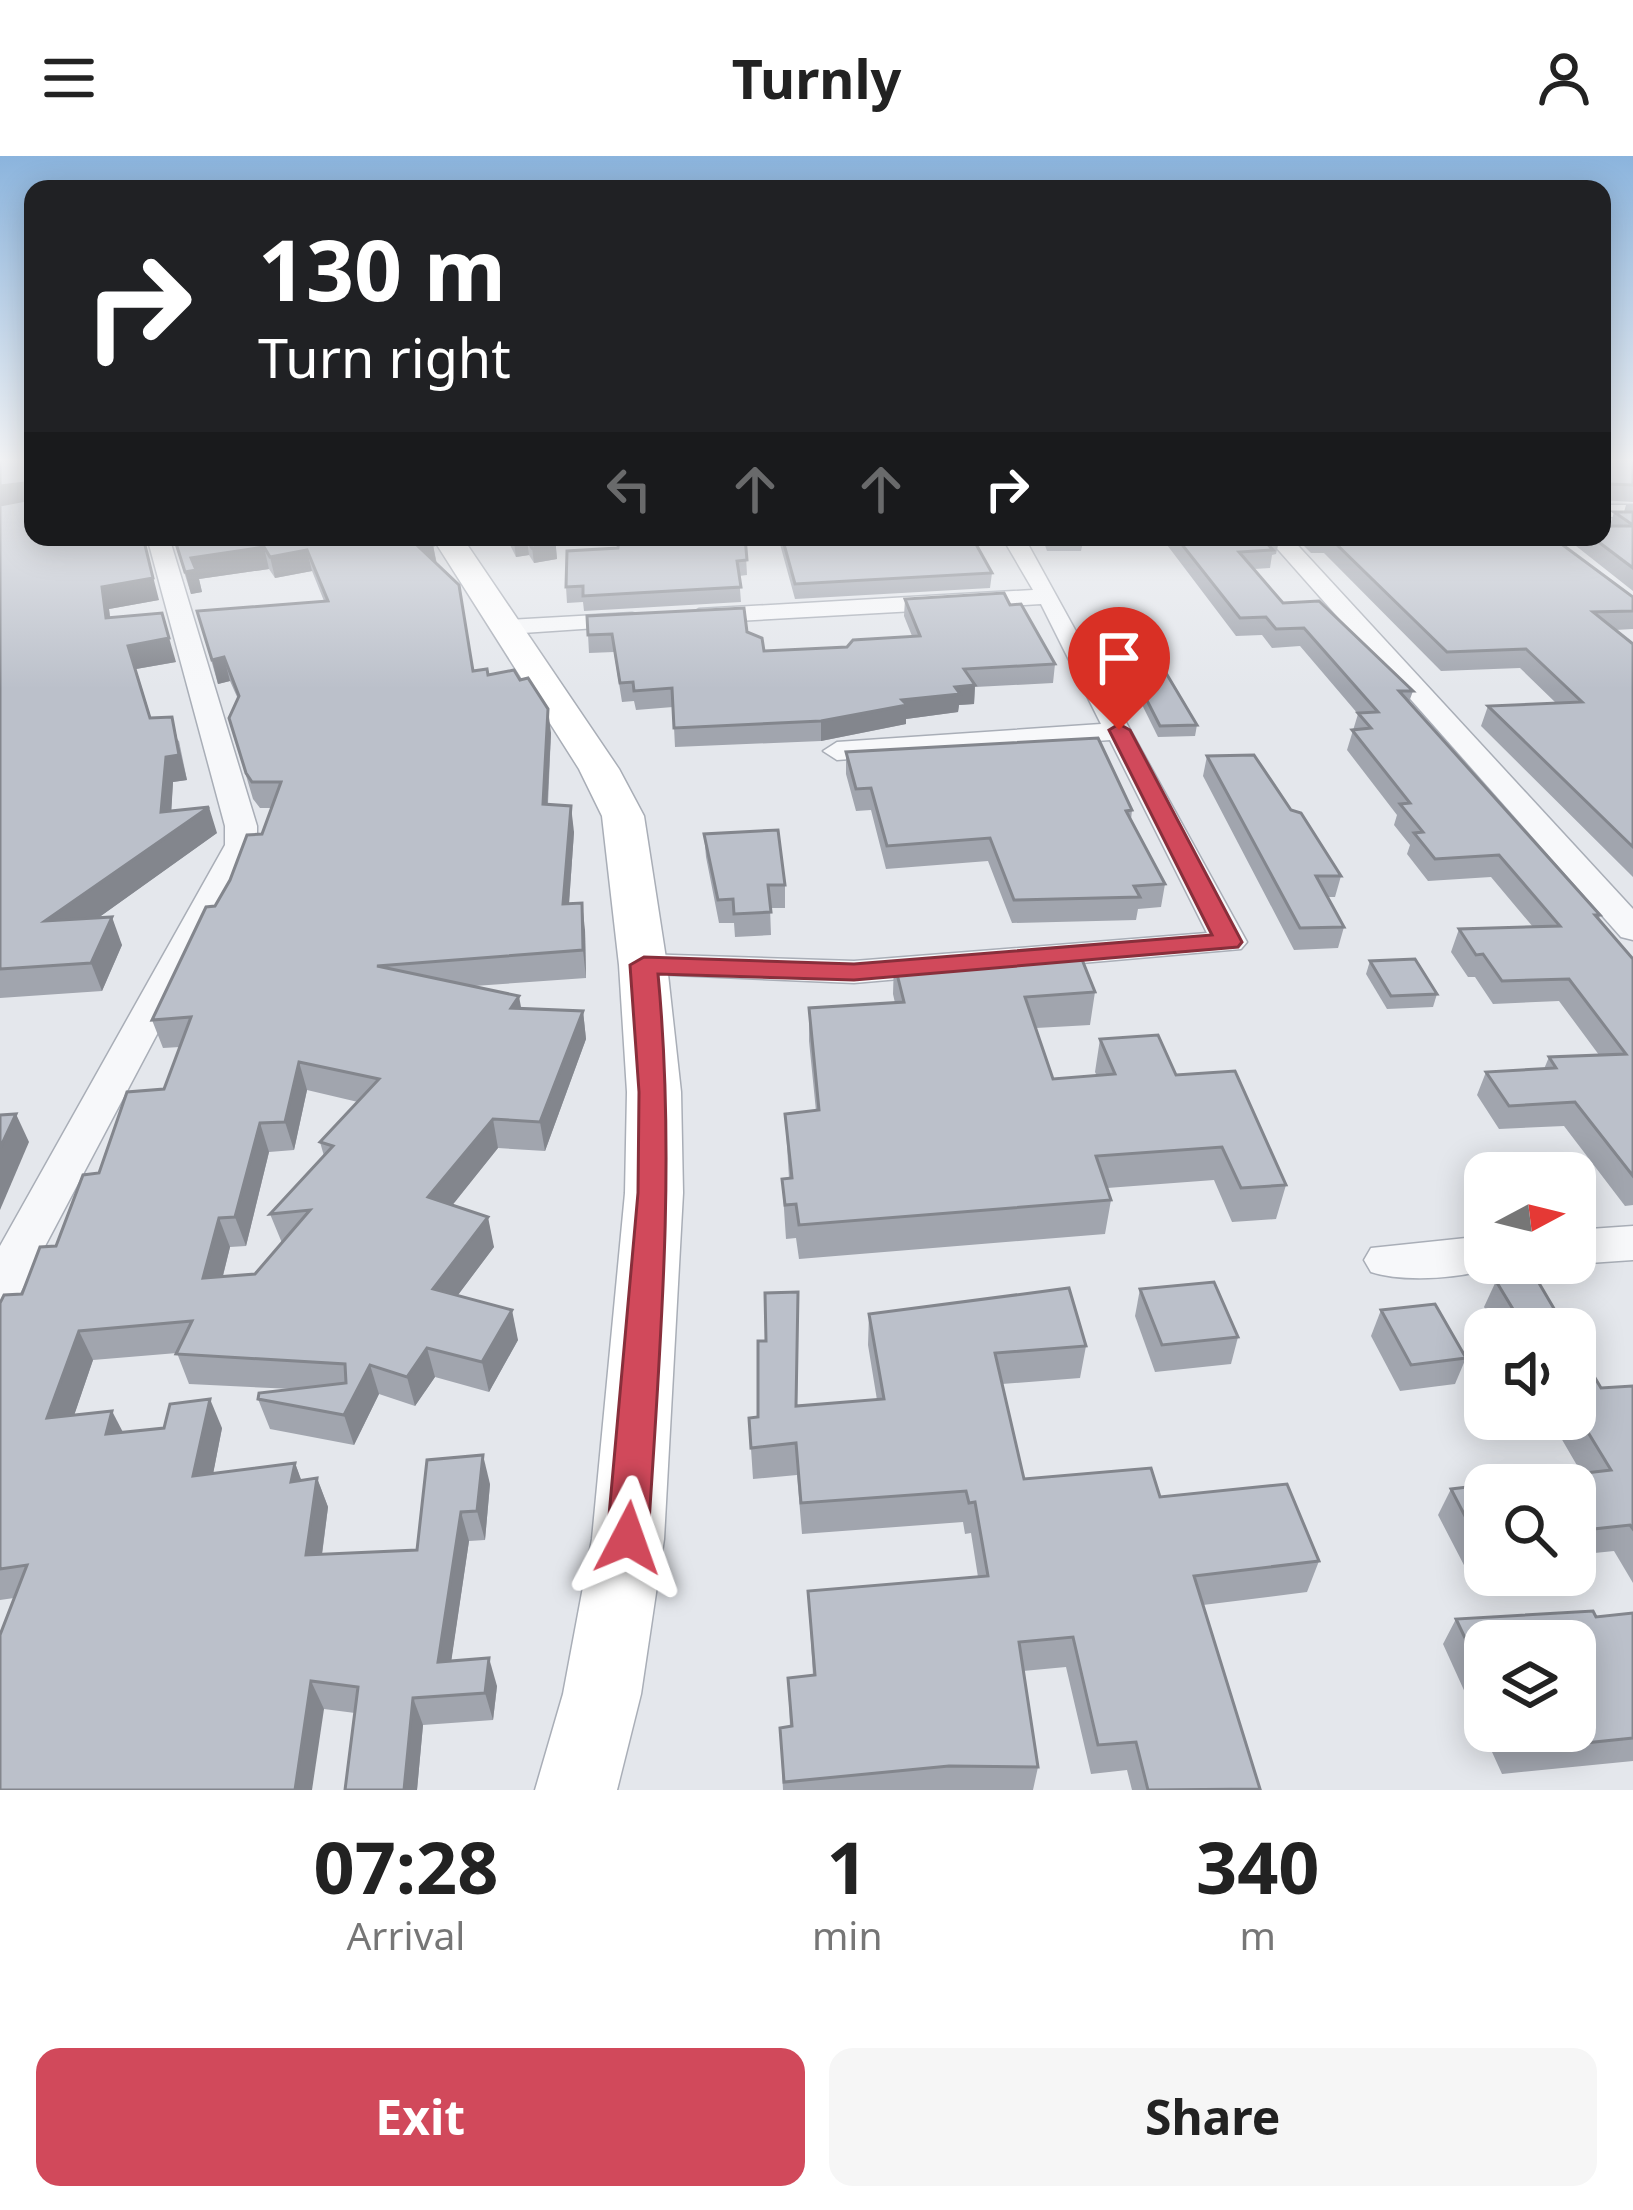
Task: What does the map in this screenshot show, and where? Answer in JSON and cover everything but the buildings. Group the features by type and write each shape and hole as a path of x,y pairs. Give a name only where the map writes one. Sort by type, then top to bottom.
{"street":[{"path":"0,1288 241,845 241,826 161,546"},
{"path":"453,546 623,816 644,965 654,1092 654,1193 628,1538 602,1694 576,1790"},
{"path":"644,965 854,972 1229,942 1018,546"},
{"path":"1286,546 1633,930"},
{"path":"507,627 1049,596"},
{"path":"837,751 1119,730"},
{"path":"1596,1246 1633,1243"},
{"path":"1387,1260 1464,1254"}],"route":[{"path":"628,1538 654,1193 654,1092 644,965 854,972 1229,942 1119,730"}]}
